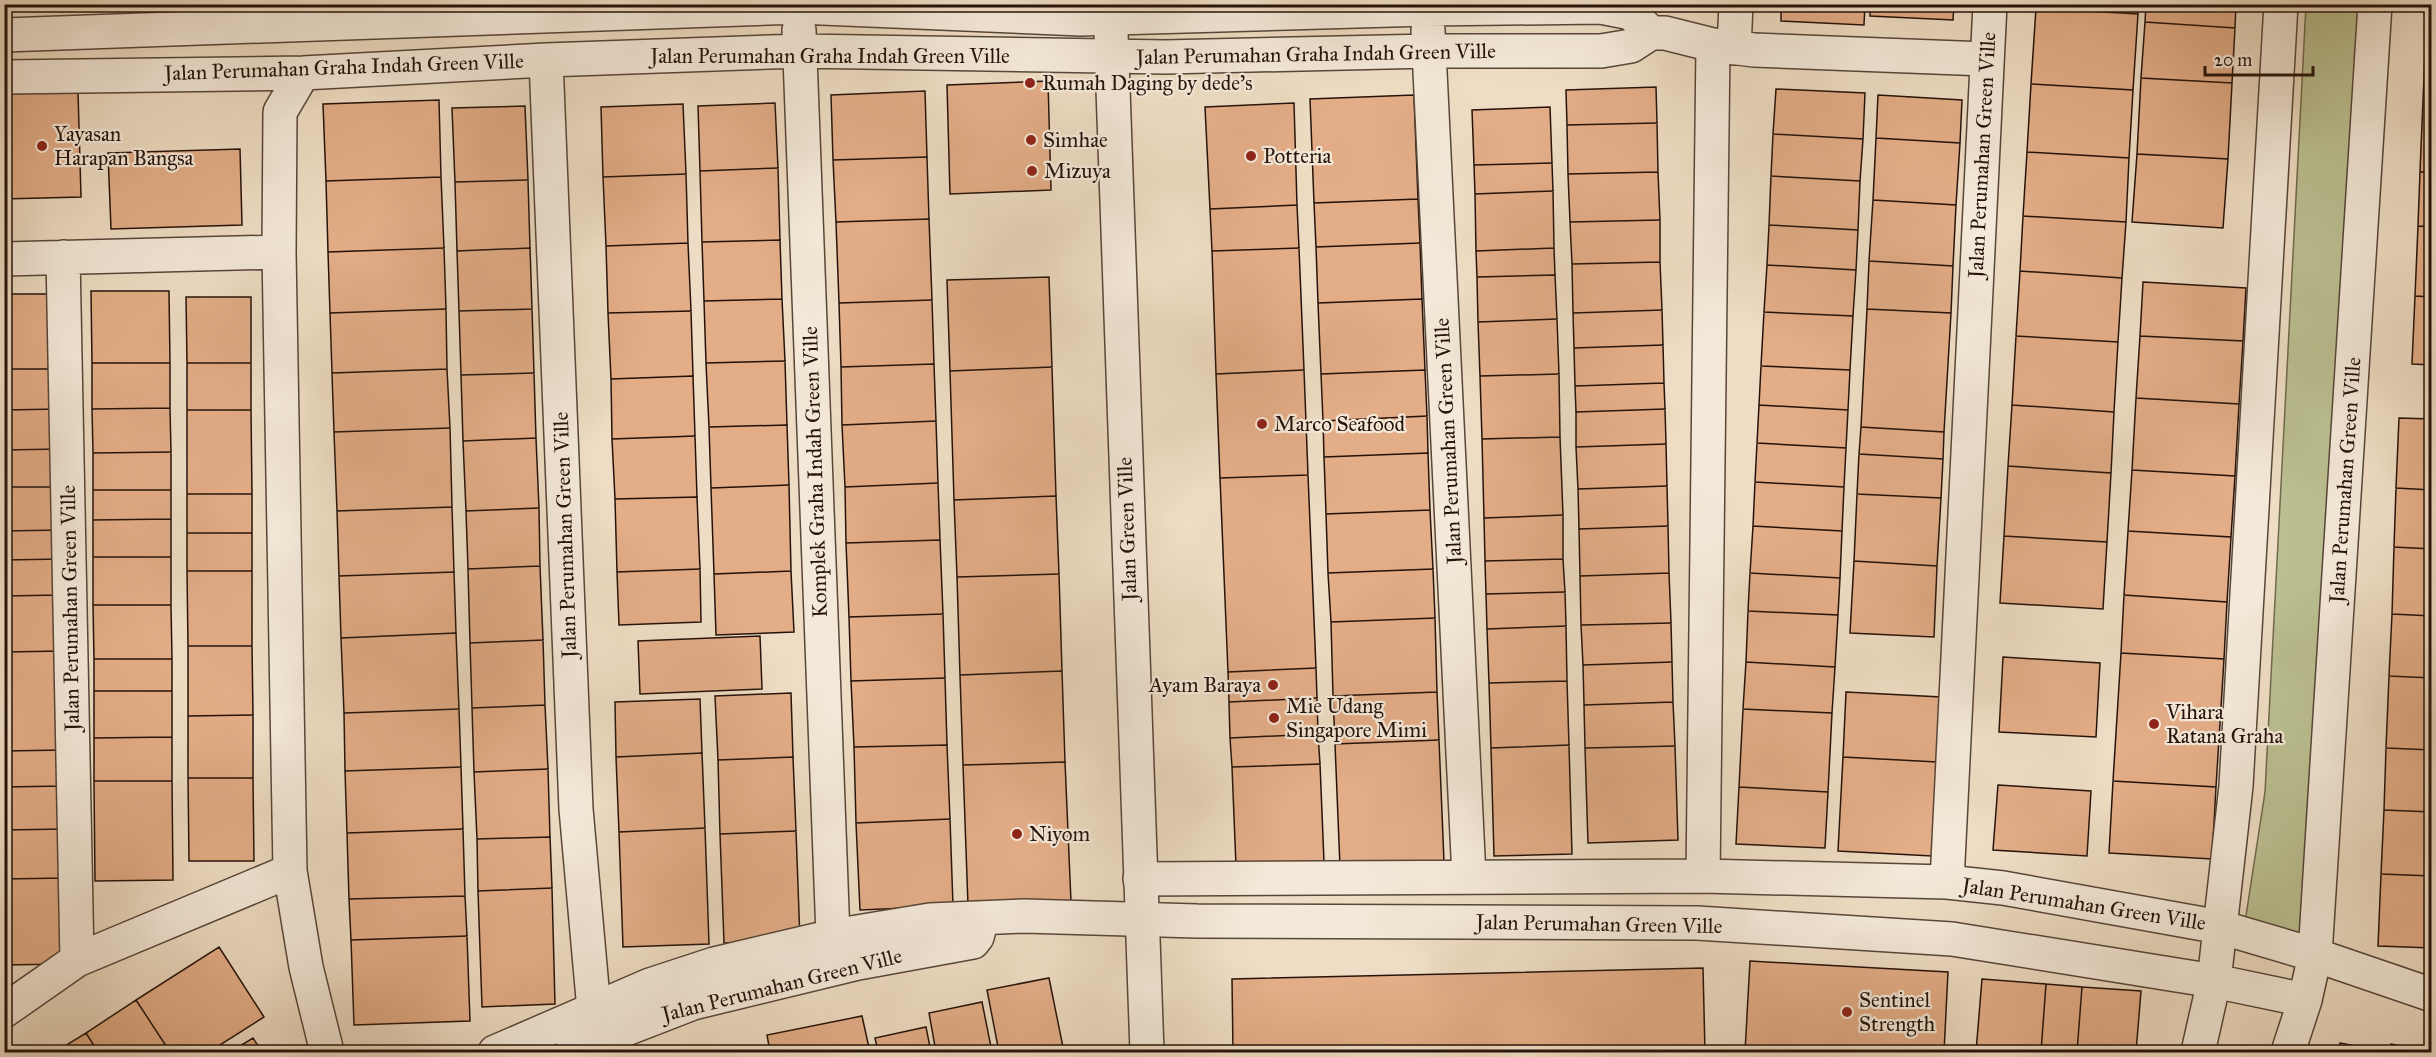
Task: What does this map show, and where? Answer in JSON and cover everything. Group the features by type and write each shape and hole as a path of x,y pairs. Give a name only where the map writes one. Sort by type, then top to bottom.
{"street":[{"path":"1703,876 1723,46 1736,4"},
{"name":"Jalan Perumahan Green Ville","path":"1947,882 1990,4"},
{"name":"Jalan Perumahan Green Ville","path":"2198,1053 2214,981 2235,786 2281,4"},
{"name":"Jalan Perumahan Green Ville","path":"2288,1053 2311,976 2375,4"},
{"name":"Jalan Perumahan Graha Indah Green Ville","path":"4,35 225,16 588,9 798,6 1110,12 1601,7 1631,13 1723,46 1986,59"},
{"name":"Komplek Graha Indah Green Ville","path":"798,6 848,944"},
{"name":"Jalan Perumahan Green Ville","path":"1427,7 1469,877"},
{"name":"Jalan Green Ville","path":"1110,12 1147,1053"},
{"name":"Jalan Perumahan Graha Indah Green Ville","path":"4,77 236,72 303,73 546,60 800,51 1111,56 1601,51 1631,46 1660,24"},
{"name":"Jalan Perumahan Green Ville","path":"546,60 576,809 615,1011"},
{"path":"236,72 280,112"},
{"path":"303,73 280,112 279,252 290,871 306,967 327,1053"},
{"path":"4,259 279,252"},
{"name":"Jalan Perumahan Green Ville","path":"63,257 77,960"},
{"path":"4,1011 77,960 290,871"},
{"name":"Jalan Perumahan Green Ville","path":"1140,879 1703,876 1947,882 2003,888 2220,927 2311,976"},
{"name":"Jalan Perumahan Green Ville","path":"572,1050 615,1011 650,985 714,963 848,944 930,920 1024,916 1141,920 1697,923 1952,939 2214,981 2311,976 2432,995"},
{"name":"Jalan Perumahan Green Ville","path":"495,1053 615,1011"}],"green space":[{"path":"2306,5 2371,5 2307,965 2242,942 2265,792"}],"building":[{"path":"251,4 326,4 327,18 251,20"},
{"path":"1781,4 1865,4 1864,25 1781,21"},
{"path":"1870,4 1954,4 1953,20 1870,16"},
{"path":"2036,4 2139,4 2138,14 2036,8"},
{"path":"2146,4 2236,4 2235,28 2145,22"},
{"path":"2427,4 2432,4 2432,35 2426,35"},
{"path":"2036,8 2138,14 2133,90 2031,84"},
{"path":"2145,22 2235,28 2232,83 2141,78"},
{"path":"2426,35 2432,35 2432,100 2423,100"},
{"path":"2141,78 2232,83 2228,159 2137,154"},
{"path":"1048,81 1051,190 950,194 947,85"},
{"path":"2031,84 2133,90 2129,158 2027,152"},
{"path":"1656,87 1657,123 1567,125 1566,90"},
{"path":"1776,89 1865,93 1863,139 1773,134"},
{"path":"925,91 927,157 833,160 831,95"},
{"name":"Yayasan Harapan Bangsa","path":"78,92 81,197 4,199 4,94"},
{"path":"1414,95 1418,199 1314,203 1310,99"},
{"path":"1878,95 1962,100 1960,143 1876,138"},
{"path":"439,100 441,177 326,181 323,104"},
{"path":"2423,100 2432,100 2432,172 2420,172"},
{"path":"775,103 778,168 700,171 698,106"},
{"name":"Potteria","path":"1294,103 1297,205 1210,209 1205,107"},
{"path":"683,104 686,174 603,177 601,107"},
{"path":"525,106 528,180 455,182 452,108"},
{"path":"1550,107 1552,163 1474,165 1472,110"},
{"path":"1657,123 1658,172 1568,174 1567,125"},
{"path":"1773,134 1863,139 1860,181 1771,176"},
{"path":"1876,138 1960,143 1956,205 1873,200"},
{"path":"240,149 242,225 111,229 108,153"},
{"path":"2027,152 2129,158 2126,222 2023,216"},
{"path":"2137,154 2228,159 2223,228 2132,222"},
{"path":"927,157 929,219 836,222 833,160"},
{"path":"1552,163 1553,191 1475,194 1474,165"},
{"path":"778,168 780,240 702,242 700,171"},
{"path":"1658,172 1660,220 1570,222 1568,174"},
{"path":"2420,172 2432,172 2432,227 2418,226"},
{"path":"686,174 688,243 606,246 603,177"},
{"path":"1771,176 1860,181 1858,230 1769,225"},
{"path":"441,177 444,248 328,252 326,181"},
{"path":"528,180 530,248 457,251 455,182"},
{"path":"1553,191 1554,248 1476,251 1475,194"},
{"path":"1418,199 1420,243 1316,247 1314,203"},
{"path":"1873,200 1956,205 1953,266 1869,261"},
{"path":"1297,205 1299,248 1212,251 1210,209"},
{"path":"2023,216 2126,222 2122,278 2020,271"},
{"path":"929,219 932,300 839,303 836,222"},
{"path":"1660,220 1660,262 1572,264 1570,222"},
{"path":"1769,225 1858,230 1856,270 1767,265"},
{"path":"2418,226 2432,227 2432,297 2415,296"},
{"path":"780,240 782,299 704,301 702,242"},
{"path":"688,243 691,311 608,313 606,246"},
{"path":"1420,243 1422,299 1318,303 1316,247"},
{"path":"444,248 446,309 330,313 328,252"},
{"path":"530,248 532,309 459,311 457,251"},
{"path":"1299,248 1304,370 1216,374 1212,251"},
{"path":"1554,248 1555,275 1477,277 1476,251"},
{"path":"1869,261 1953,266 1951,313 1867,309"},
{"path":"1660,262 1662,310 1573,313 1572,264"},
{"path":"1767,265 1856,270 1853,316 1764,312"},
{"path":"2020,271 2122,278 2118,342 2016,336"},
{"path":"1555,275 1557,319 1478,322 1477,277"},
{"path":"1049,277 1052,367 950,371 947,280"},
{"path":"2143,282 2246,288 2243,341 2140,336"},
{"path":"91,291 169,291 170,363 92,363"},
{"path":"4,294 58,294 59,369 4,369"},
{"path":"2415,296 2432,297 2432,365 2412,364"},
{"path":"186,297 251,297 251,363 187,363"},
{"path":"782,299 785,361 706,363 704,301"},
{"path":"1422,299 1425,370 1321,374 1318,303"},
{"path":"932,300 934,364 841,367 839,303"},
{"path":"446,309 447,369 332,373 330,313"},
{"path":"532,309 534,373 461,375 459,311"},
{"path":"1867,309 1951,313 1944,432 1861,427"},
{"path":"1662,310 1663,345 1574,348 1573,313"},
{"path":"691,311 693,376 611,379 608,313"},
{"path":"1764,312 1853,316 1850,370 1761,366"},
{"path":"1557,319 1559,374 1480,376 1478,322"},
{"path":"2016,336 2118,342 2114,412 2012,405"},
{"path":"2140,336 2243,341 2239,404 2136,398"},
{"path":"1663,345 1664,383 1575,386 1574,348"},
{"path":"785,361 787,425 709,427 706,363"},
{"path":"92,363 170,363 170,408 92,409"},
{"path":"187,363 251,363 251,410 187,410"},
{"path":"934,364 936,421 842,425 841,367"},
{"path":"1761,366 1850,370 1848,410 1759,405"},
{"path":"1052,367 1056,496 954,500 950,371"},
{"path":"4,369 59,369 59,409 4,410"},
{"path":"447,369 450,428 334,432 332,373"},
{"name":"Marco Seafood","path":"1304,370 1308,475 1220,478 1216,374"},
{"path":"1425,370 1427,416 1323,421 1321,374"},
{"path":"534,373 536,438 463,441 461,375"},
{"path":"1559,374 1560,437 1482,439 1480,376"},
{"path":"693,376 695,436 612,439 611,379"},
{"path":"1664,383 1665,409 1576,412 1575,386"},
{"path":"2136,398 2239,404 2235,476 2132,470"},
{"path":"1759,405 1848,410 1846,448 1757,443"},
{"path":"2012,405 2114,412 2111,473 2008,466"},
{"path":"170,408 171,452 93,453 92,409"},
{"path":"59,409 60,449 4,450 4,410"},
{"path":"1665,409 1666,444 1576,447 1576,412"},
{"path":"187,410 251,410 252,494 187,494"},
{"path":"1427,416 1428,453 1324,457 1323,421"},
{"path":"2399,418 2432,419 2432,490 2396,488"},
{"path":"936,421 938,483 845,487 842,425"},
{"path":"787,425 789,485 711,488 709,427"},
{"path":"1861,427 1944,432 1943,459 1859,454"},
{"path":"450,428 452,507 337,511 334,432"},
{"path":"695,436 697,497 615,499 612,439"},
{"path":"1560,437 1563,515 1484,518 1482,439"},
{"path":"536,438 539,508 466,511 463,441"},
{"path":"1757,443 1846,448 1844,487 1755,482"},
{"path":"1666,444 1667,486 1578,489 1576,447"},
{"path":"60,449 60,487 4,487 4,450"},
{"path":"171,452 171,490 93,490 93,453"},
{"path":"1428,453 1430,510 1326,514 1324,457"},
{"path":"1859,454 1943,459 1941,498 1857,494"},
{"path":"2008,466 2111,473 2107,542 2004,536"},
{"path":"2132,470 2235,476 2231,537 2128,531"},
{"path":"1308,475 1316,668 1228,672 1220,478"},
{"path":"1755,482 1844,487 1842,531 1753,526"},
{"path":"938,483 940,540 846,543 845,487"},
{"path":"789,485 791,571 714,574 711,488"},
{"path":"1667,486 1668,526 1579,529 1578,489"},
{"path":"4,487 60,487 61,530 4,531"},
{"path":"2396,488 2432,490 2432,549 2394,547"},
{"path":"93,490 171,490 171,519 93,520"},
{"path":"187,494 252,494 252,533 187,533"},
{"path":"1857,494 1941,498 1937,566 1854,561"},
{"path":"1056,496 1059,574 957,577 954,500"},
{"path":"697,497 700,569 617,572 615,499"},
{"path":"452,507 454,572 339,576 337,511"},
{"path":"539,508 540,566 468,569 466,511"},
{"path":"1430,510 1433,569 1328,573 1326,514"},
{"path":"1563,515 1563,559 1485,561 1484,518"},
{"path":"171,519 171,557 93,557 93,520"},
{"path":"1668,526 1669,573 1580,576 1579,529"},
{"path":"1753,526 1842,531 1840,578 1750,573"},
{"path":"61,530 61,559 4,560 4,531"},
{"path":"2128,531 2231,537 2227,602 2124,595"},
{"path":"187,533 252,533 252,571 187,571"},
{"path":"2004,536 2107,542 2103,609 2000,603"},
{"path":"940,540 943,614 849,617 846,543"},
{"path":"2394,547 2432,549 2432,616 2392,614"},
{"path":"93,557 171,557 171,605 93,605"},
{"path":"61,559 61,595 4,596 4,560"},
{"path":"1563,559 1565,592 1486,594 1485,561"},
{"path":"1854,561 1937,566 1934,637 1850,633"},
{"path":"540,566 543,640 470,643 468,569"},
{"path":"700,569 701,622 619,625 617,572"},
{"path":"1433,569 1435,618 1331,622 1328,573"},
{"path":"187,571 252,571 252,646 188,646"},
{"path":"791,571 794,632 716,635 714,574"},
{"path":"454,572 456,633 341,638 339,576"},
{"path":"1669,573 1671,623 1581,625 1580,576"},
{"path":"1750,573 1840,578 1838,615 1748,611"},
{"path":"1059,574 1062,671 960,675 957,577"},
{"path":"1565,592 1566,626 1487,629 1486,594"},
{"path":"61,595 62,651 4,652 4,596"},
{"path":"2124,595 2227,602 2224,659 2121,653"},
{"path":"93,605 171,605 172,659 94,659"},
{"path":"1748,611 1838,615 1835,667 1746,662"},
{"path":"943,614 945,678 851,681 849,617"},
{"path":"2392,614 2432,616 2432,678 2389,676"},
{"path":"1435,618 1437,692 1333,696 1331,622"},
{"path":"1671,623 1672,662 1583,665 1581,625"},
{"path":"1566,626 1567,681 1489,683 1487,629"},
{"path":"456,633 459,709 344,713 341,638"},
{"path":"760,636 762,689 640,694 638,641"},
{"path":"543,640 545,705 472,708 470,643"},
{"path":"188,646 252,646 253,715 188,716"},
{"path":"62,651 63,750 4,751 4,652"},
{"path":"2121,653 2224,659 2216,787 2113,781"},
{"path":"2003,657 2100,663 2096,737 1999,732"},
{"path":"94,659 172,659 172,691 94,691"},
{"path":"1672,662 1673,702 1584,705 1583,665"},
{"path":"1746,662 1835,667 1832,713 1743,709"},
{"name":"Ayam Baraya","path":"1316,668 1317,698 1229,702 1228,672"},
{"path":"1062,671 1065,762 963,765 960,675"},
{"path":"2389,676 2432,678 2432,750 2386,748"},
{"path":"945,678 947,745 854,747 851,681"},
{"path":"1567,681 1569,745 1491,748 1489,683"},
{"path":"94,691 172,691 172,737 94,738"},
{"path":"1437,692 1439,740 1335,744 1333,696"},
{"path":"1846,692 1941,697 1937,762 1843,757"},
{"path":"791,693 793,757 718,760 715,696"},
{"name":"Mie Udang Singapore Mimi","path":"1317,698 1318,734 1230,738 1229,702"},
{"path":"700,699 702,753 616,757 615,702"},
{"path":"1673,702 1675,746 1585,748 1584,705"},
{"path":"545,705 548,769 474,772 472,708"},
{"path":"459,709 461,767 345,771 344,713"},
{"path":"1743,709 1832,713 1828,792 1739,787"},
{"path":"253,715 253,778 188,778 188,716"},
{"path":"1318,734 1320,764 1232,767 1230,738"},
{"path":"172,737 172,781 94,781 94,738"},
{"path":"1439,740 1444,862 1340,867 1335,744"},
{"path":"947,745 950,819 856,823 854,747"},
{"path":"1569,745 1572,854 1494,856 1491,748"},
{"path":"1675,746 1678,840 1588,843 1585,748"},
{"path":"2386,748 2432,750 2432,812 2384,810"},
{"path":"63,750 63,786 4,787 4,751"},
{"path":"702,753 705,828 619,832 616,757"},
{"path":"793,757 796,831 720,834 718,760"},
{"path":"1843,757 1937,762 1932,856 1838,851"},
{"name":"Niyom","path":"1065,762 1071,902 968,906 963,765"},
{"path":"1320,764 1324,862 1236,866 1232,767"},
{"path":"461,767 463,829 347,833 345,771"},
{"path":"548,769 550,837 477,839 474,772"},
{"path":"188,778 253,778 254,861 189,861"},
{"path":"94,781 172,781 173,880 95,881"},
{"path":"2113,781 2216,787 2212,859 2109,853"},
{"path":"1998,785 2091,791 2087,856 1993,850"},
{"path":"63,786 64,829 4,830 4,787"},
{"path":"1739,787 1828,792 1825,848 1736,844"},
{"path":"2384,810 2432,812 2432,876 2381,874"},
{"path":"950,819 953,906 860,910 856,823"},
{"path":"705,828 709,944 623,947 619,832"},
{"path":"64,829 64,878 4,879 4,830"},
{"path":"463,829 465,896 349,899 347,833"},
{"path":"796,831 800,940 724,943 720,834"},
{"path":"550,837 552,888 478,891 477,839"},
{"path":"2381,874 2432,876 2432,948 2378,946"},
{"path":"64,878 65,964 4,965 4,879"},
{"path":"552,888 555,1004 482,1007 478,891"},
{"path":"465,896 467,936 351,940 349,899"},
{"path":"467,936 470,1021 354,1025 351,940"},
{"path":"219,947 264,1017 209,1052 170,1052 136,1000"},
{"name":"Sentinel Strength","path":"1750,961 1948,972 1944,1052 1745,1052"},
{"path":"1703,968 1705,1052 1233,1052 1232,979"},
{"path":"1049,978 1064,1052 999,1052 987,990"},
{"path":"1982,979 2046,984 2041,1052 1976,1052"},
{"path":"2046,984 2082,987 2077,1052 2041,1052"},
{"path":"2082,987 2141,991 2136,1052 2077,1052"},
{"path":"136,1000 170,1052 98,1052 86,1033"},
{"path":"982,1002 992,1052 936,1052 929,1013"},
{"path":"862,1016 870,1052 770,1052 767,1035"},
{"path":"926,1027 931,1052 878,1052 875,1038"},
{"path":"86,1033 98,1052 55,1052"},
{"path":"253,1038 262,1052 230,1052"},
{"path":"2340,1043 2383,1051 2383,1052 2338,1052"},
{"path":"2391,1044 2432,1052 2389,1052"}],"place":[{"name":"Rumah Daging by dede's","path":"1030,83"},
{"name":"Simhae","path":"1031,140"},
{"name":"Yayasan Harapan Bangsa","path":"42,146"},
{"name":"Potteria","path":"1251,156"},
{"name":"Mizuya","path":"1032,171"},
{"name":"Marco Seafood","path":"1262,424"},
{"name":"Ayam Baraya","path":"1273,685"},
{"name":"Mie Udang Singapore Mimi","path":"1274,718"},
{"name":"Vihara Ratana Graha","path":"2154,724"},
{"name":"Niyom","path":"1017,834"},
{"name":"Sentinel Strength","path":"1847,1012"}]}
